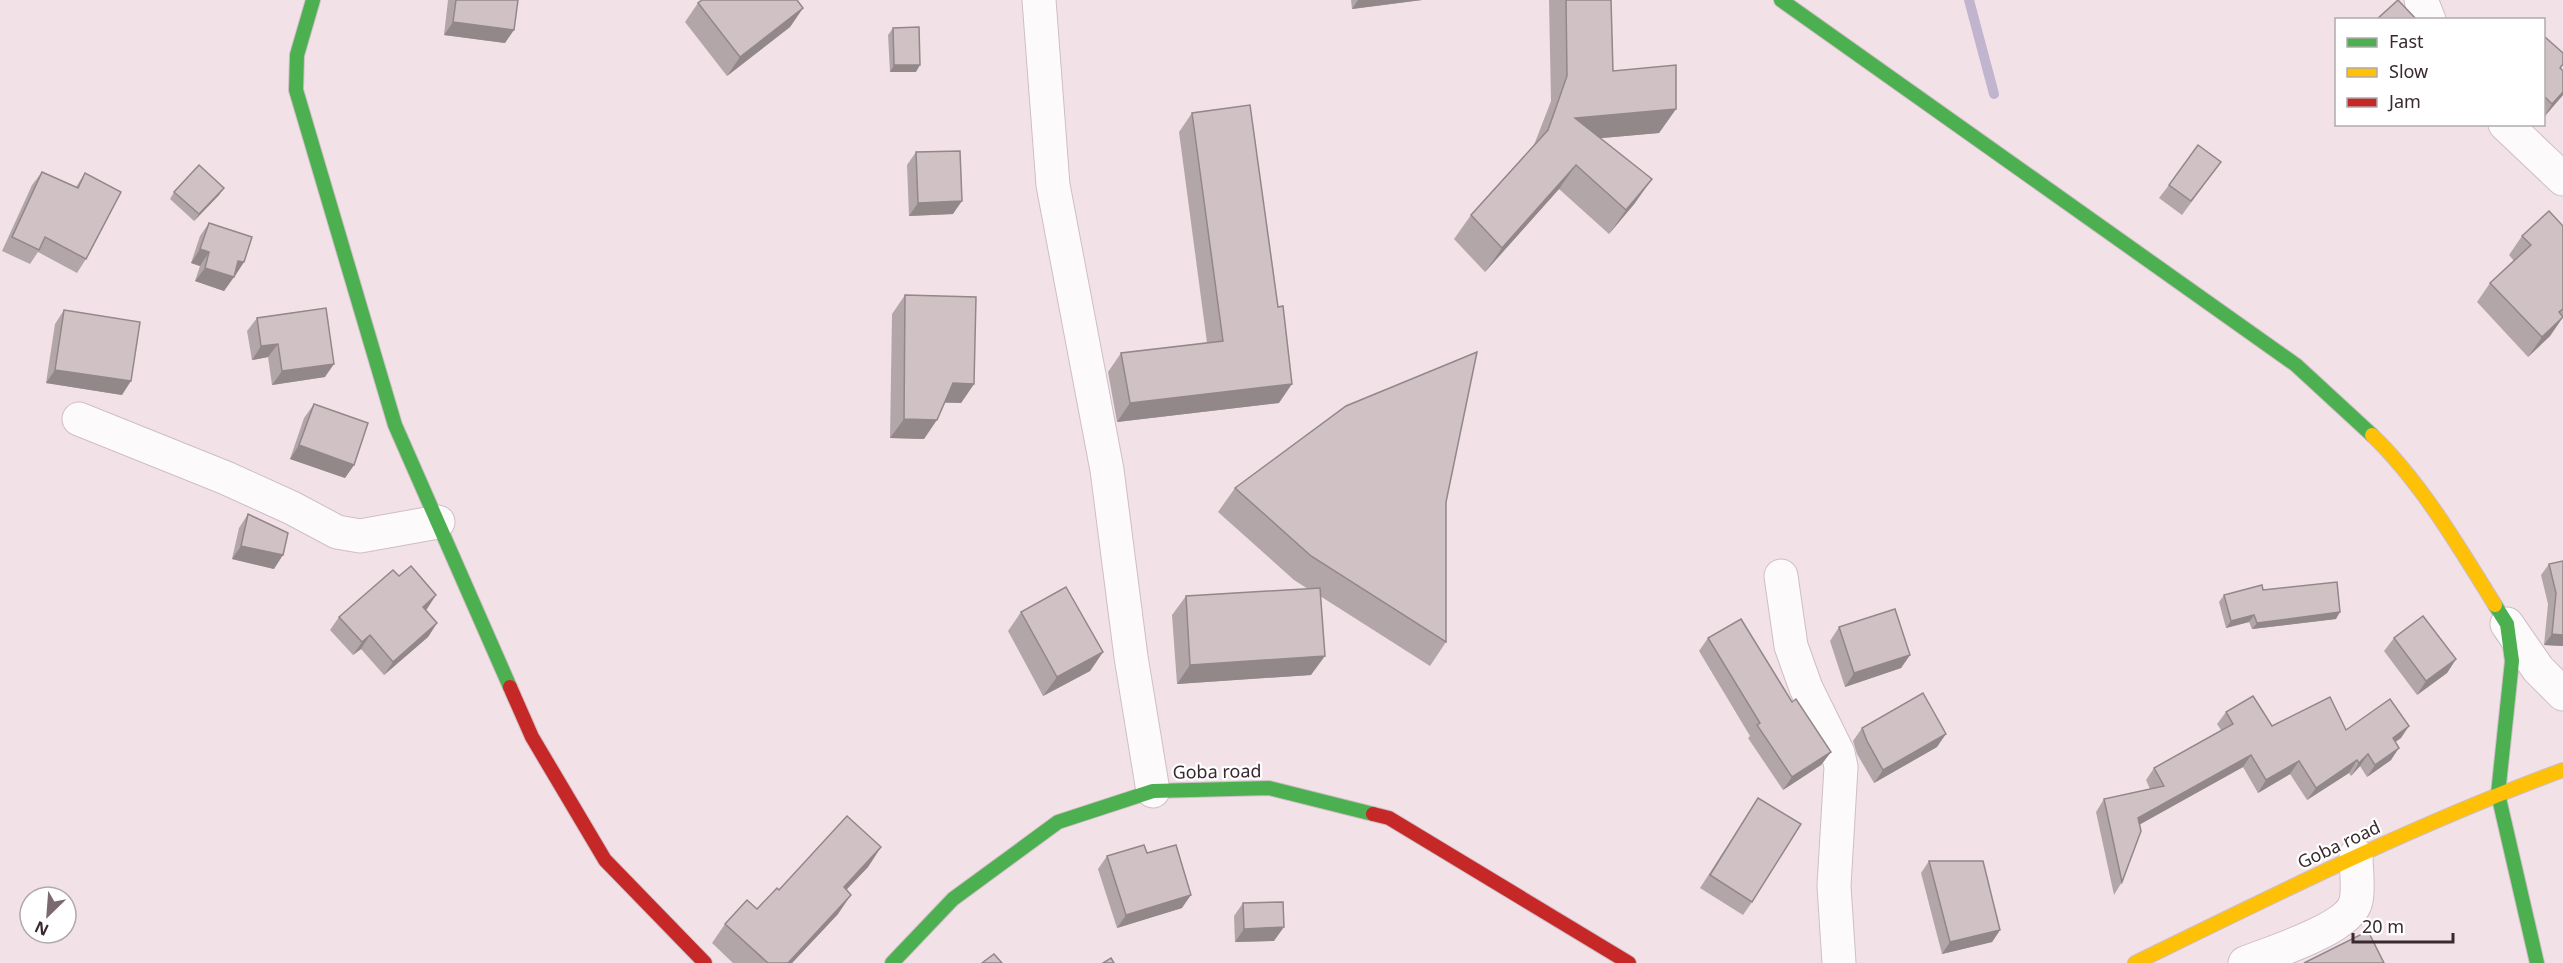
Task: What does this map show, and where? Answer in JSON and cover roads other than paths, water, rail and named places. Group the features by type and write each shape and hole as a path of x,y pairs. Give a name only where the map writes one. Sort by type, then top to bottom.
{"street":[{"path":"313,0 297,52 294,72 296,90 395,425 458,573 532,737 604,861 705,963"},
{"path":"1039,0 1053,185 1107,470 1131,657 1153,791"},
{"path":"1781,0 2296,365 2386,449 2447,528 2538,669 2563,694"},
{"path":"2421,0 2428,18"},
{"path":"2507,126 2563,179"},
{"path":"79,419 226,478 292,508 337,532 360,536 438,522"},
{"path":"1781,576 1791,646 1806,688 1838,753 1841,767 1834,886 1839,963"},
{"path":"2507,624 2512,661 2498,794 2537,963"},
{"name":"Goba road","path":"2135,963 2356,855 2498,794 2563,770"},
{"name":"Goba road","path":"892,963 953,899 1058,822 1153,791 1269,788 1389,818 1629,963"},
{"path":"2245,963 2325,930 2350,913 2356,901 2356,855"}],"waterway":[{"path":"1969,0 1994,94"}]}
